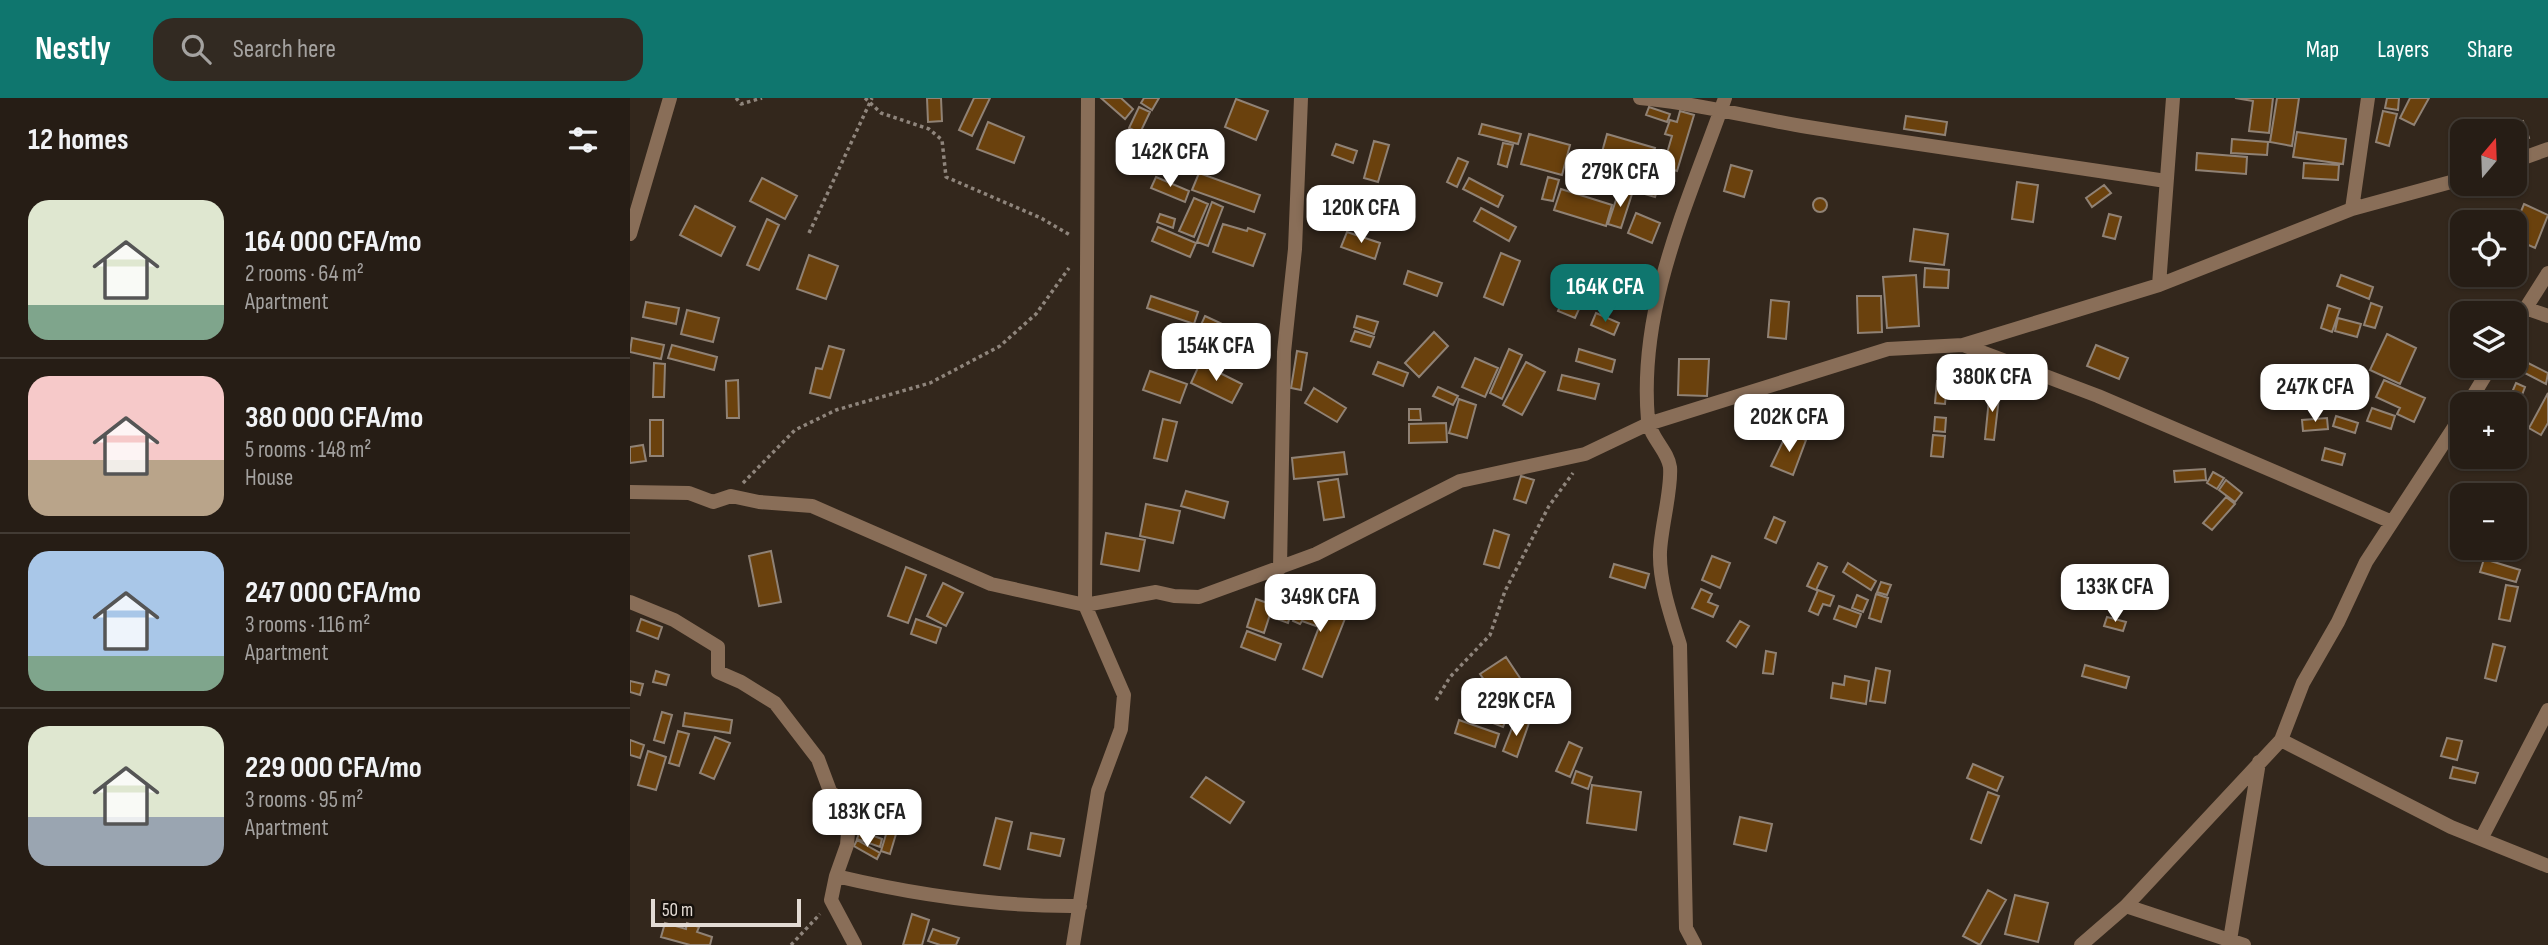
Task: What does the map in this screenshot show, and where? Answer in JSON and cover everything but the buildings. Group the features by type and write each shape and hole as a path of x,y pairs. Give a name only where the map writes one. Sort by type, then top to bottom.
{"street":[{"path":"630,234 670,98"},
{"path":"1073,945 1098,791 1121,729 1125,695 1085,605 1088,98"},
{"path":"1280,568 1284,352 1295,249 1301,98"},
{"path":"1640,98 1723,104 1761,120 2166,181"},
{"path":"2159,285 2173,98"},
{"path":"2352,209 2368,98"},
{"path":"1695,945 1686,929 1680,645 1668,605 1660,553 1670,466 1648,424 1646,359 1654,309 1668,255 1723,104"},
{"path":"2527,157 2548,149"},
{"path":"630,492 689,493 713,502 731,496 759,502 812,506 991,584 1085,605 1156,592 1199,597 1316,554 1460,481 1585,454 1648,424 1888,349 1962,345 2159,285 2352,209 2450,182"},
{"path":"2527,304 2548,273"},
{"path":"2527,308 2548,316"},
{"path":"1962,345 2098,396 2392,522"},
{"path":"2081,945 2126,906 2188,843 2281,740 2303,683 2338,622 2366,562 2450,433"},
{"path":"630,602 674,620 718,647 718,672 741,682 775,703 818,759 830,792 850,810 848,845 836,876 831,900 855,945"},
{"path":"2481,839 2548,710"},
{"path":"2281,740 2451,827 2548,866"},
{"path":"2126,906 2237,943 2259,762"},
{"path":"836,876 971,902 1034,907 1080,906"}],"path":[{"path":"736,98 741,104 762,98"},
{"path":"731,496 795,430 836,410 930,383 1000,346 1036,313 1086,244 1041,218 947,177 942,140 929,129 881,113 868,99 809,233"},
{"path":"1436,700 1450,677 1490,635 1505,591 1549,506 1585,454"},
{"path":"790,945 831,900"}]}
